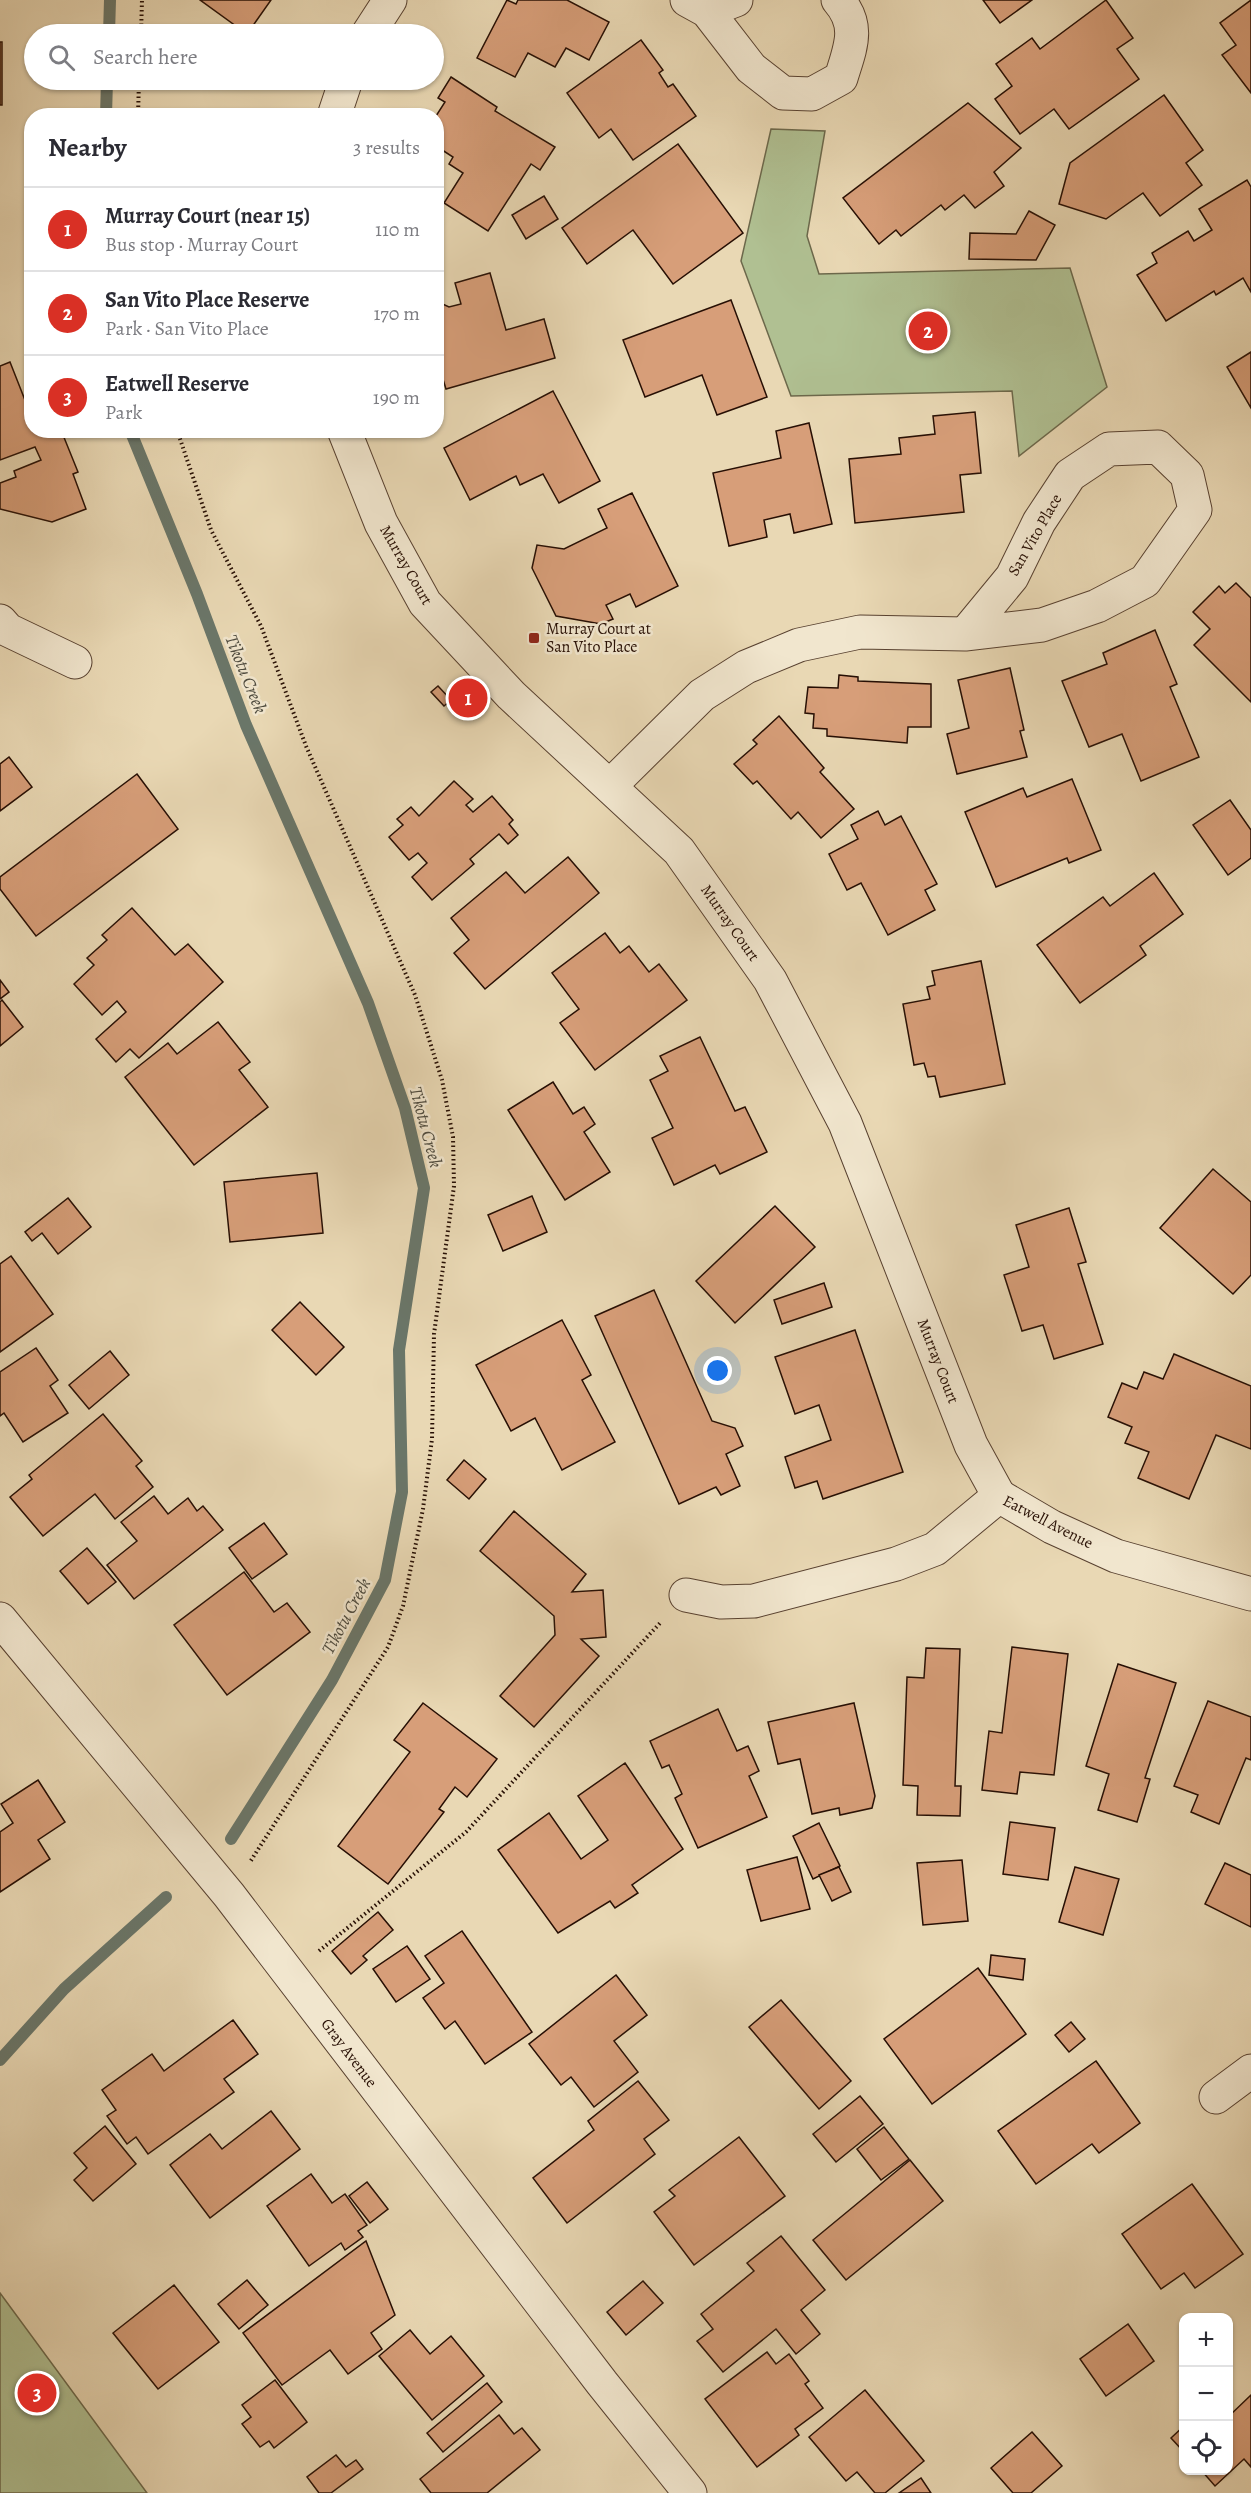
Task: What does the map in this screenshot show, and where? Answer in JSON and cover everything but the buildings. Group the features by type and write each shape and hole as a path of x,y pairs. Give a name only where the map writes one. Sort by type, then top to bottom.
{"street":[{"path":"374,24 390,0"},
{"path":"710,4 751,68 783,93 813,94 841,78 854,37 846,9 838,0"},
{"path":"337,108 343,90"},
{"name":"Murray Court","path":"347,438 381,523 425,603 511,694 679,851 770,980 845,1123 971,1445 999,1496"},
{"name":"San Vito Place","path":"611,785 702,695 746,667 799,645 860,632 965,634 1042,625 1098,606 1145,581 1196,510 1187,475 1158,447 1109,449 1070,475 1039,522 1012,577 965,634"},
{"path":"0,621 8,630 75,662"},
{"name":"Eatwell Avenue","path":"686,1595 721,1602 754,1601 896,1564 935,1549 999,1496 1052,1527 1116,1556 1251,1594"},
{"name":"Gray Avenue","path":"0,1618 229,1895 595,2373 690,2493"},
{"path":"1216,2097 1251,2071"}],"path":[{"path":"141,24 142,0"},
{"path":"138,108 139,90"},
{"path":"180,438 211,530 261,626 306,746 415,995 442,1080 453,1137 454,1186 434,1334 432,1438 423,1509 403,1606 388,1647 229,1895"},
{"path":"289,1975 466,1832 686,1595"}],"green space":[{"path":"771,129 825,131 807,236 819,274 1070,268 1107,387 1019,456 1012,391 791,396 741,261"},
{"path":"0,2293 147,2493 0,2493"}],"waterway":[{"name":"Tikotu Creek","path":"109,24 110,0"},
{"name":"Tikotu Creek","path":"106,108 107,90"},
{"name":"Tikotu Creek","path":"133,438 197,594 246,725 368,1003 405,1108 424,1188 399,1350 402,1492 385,1580 332,1680 231,1839"},
{"name":"Tikotu Creek","path":"0,2060 64,1989 166,1897"}],"place":[{"name":"San Vito Place Reserve","path":"928,331"},
{"name":"Murray Court at San Vito Place","path":"534,638"},
{"name":"Murray Court (near 15)","path":"468,698"},
{"name":"Eatwell Reserve","path":"37,2393"}]}
